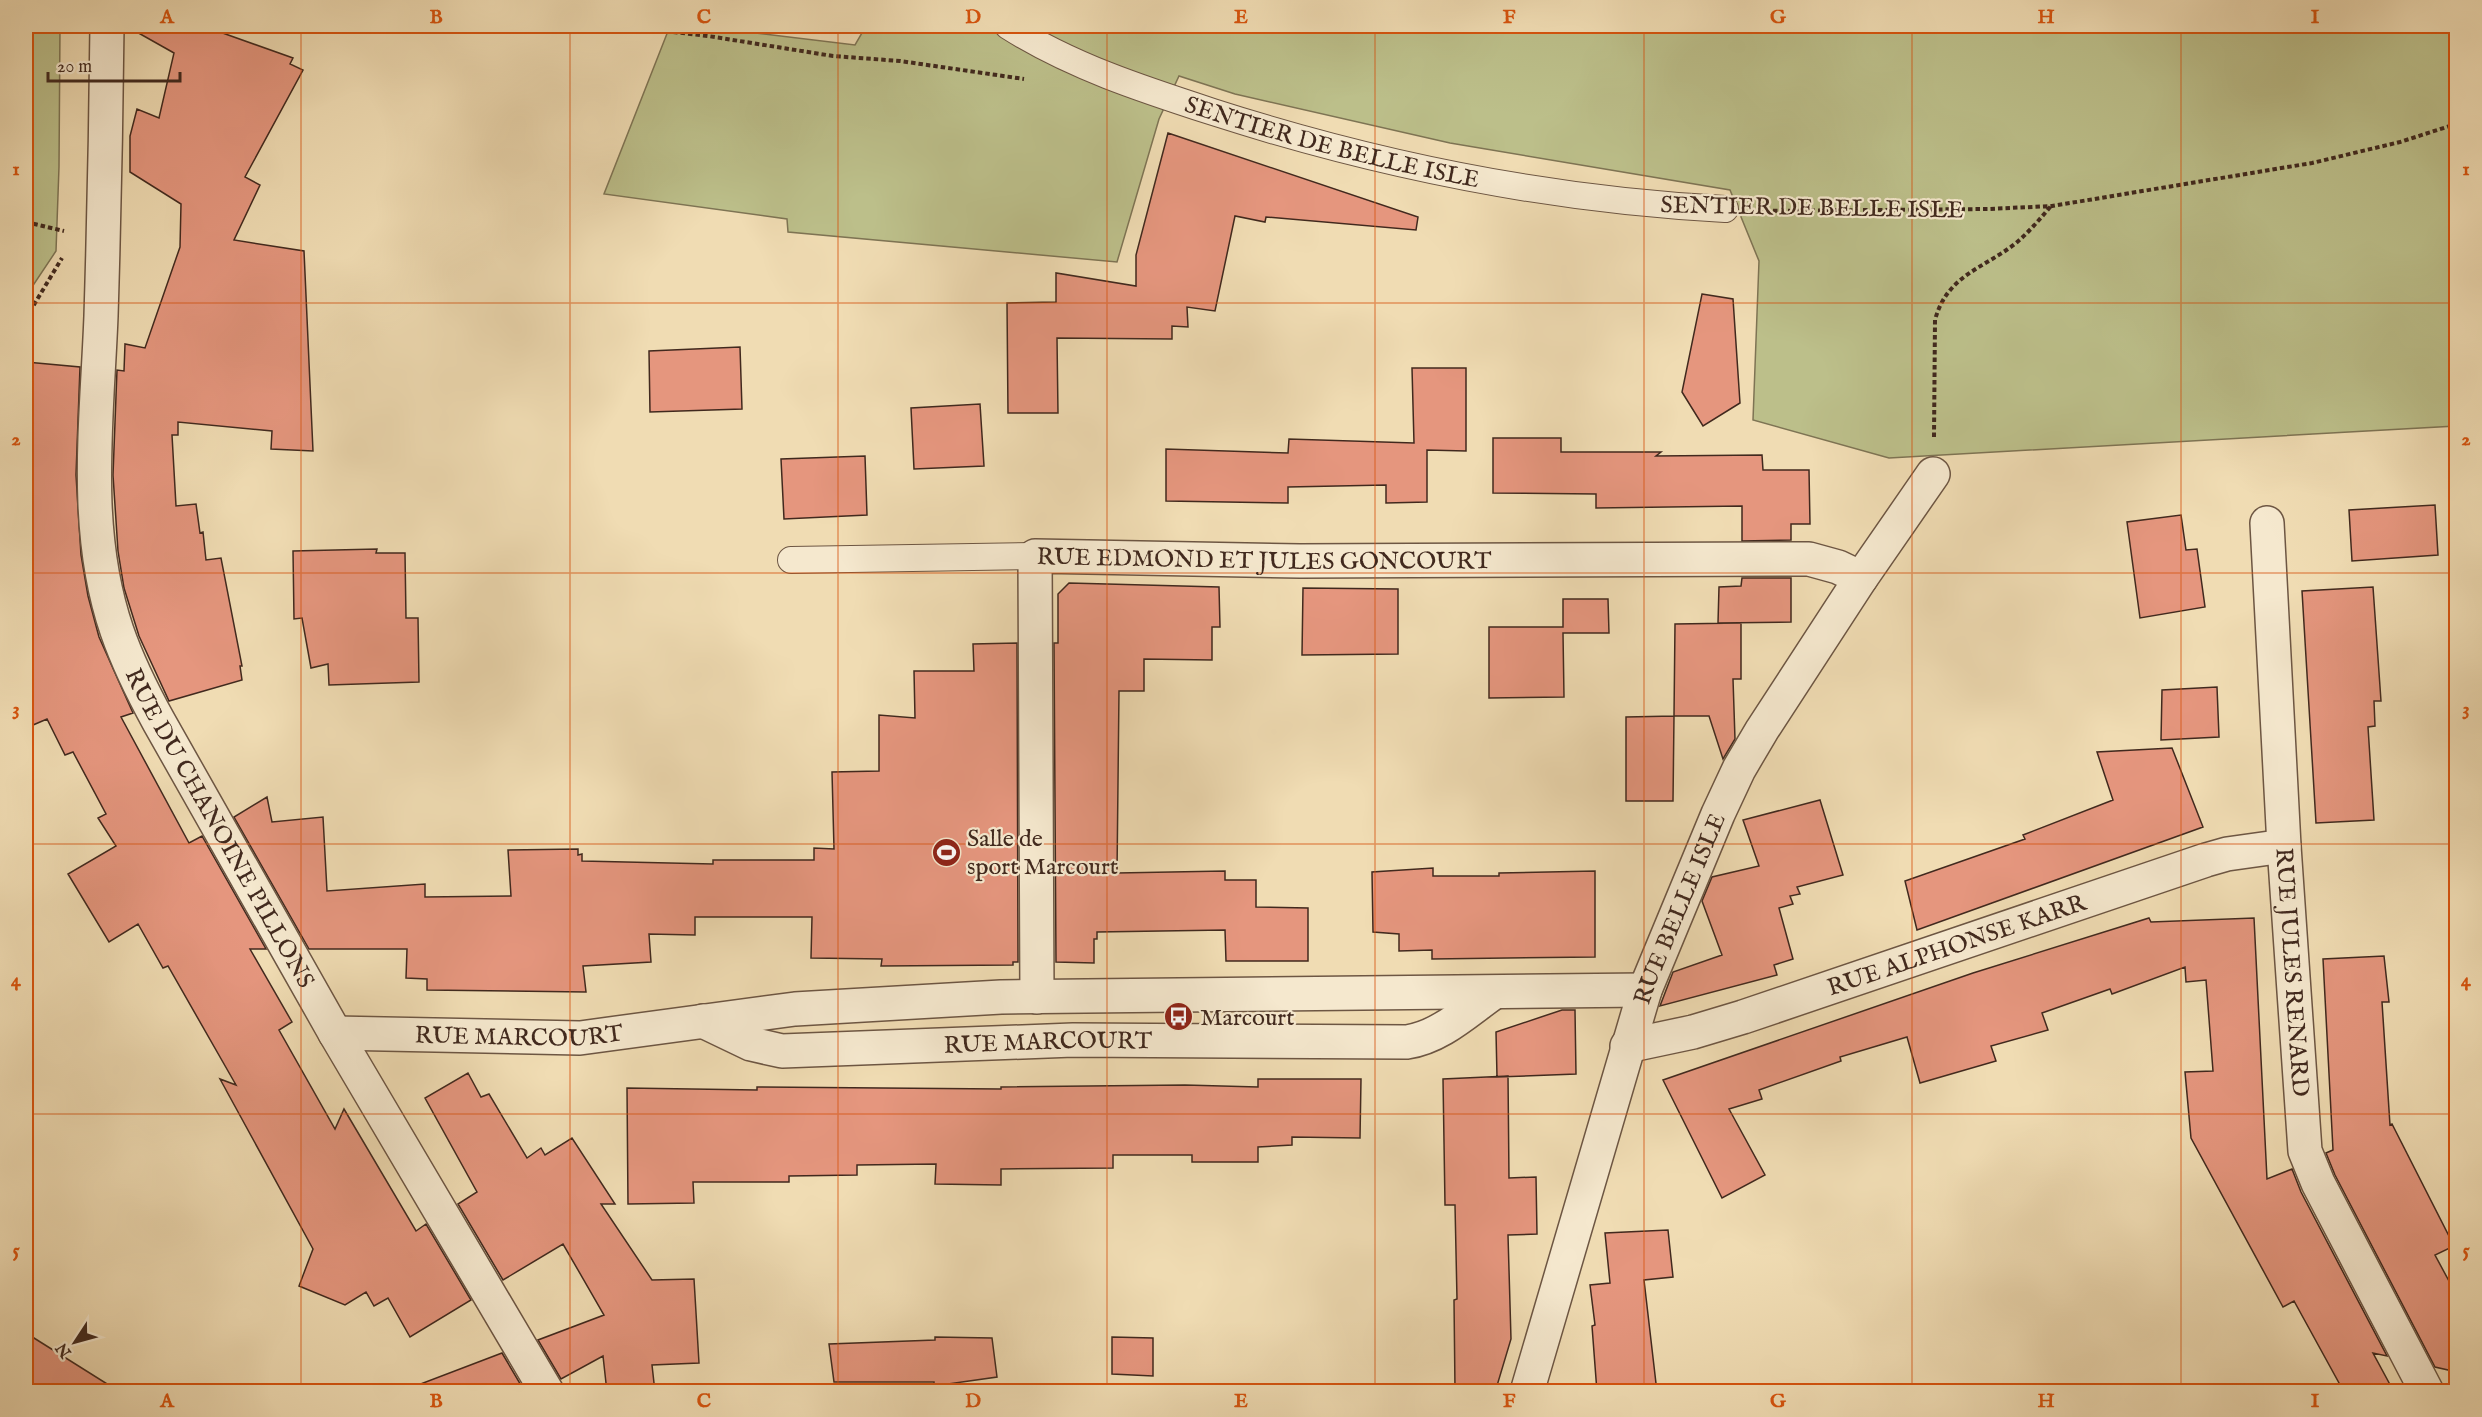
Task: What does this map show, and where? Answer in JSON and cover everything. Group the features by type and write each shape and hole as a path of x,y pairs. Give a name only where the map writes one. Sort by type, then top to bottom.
{"street":[{"name":"RUE DU CHANOINE PILLONS","path":"107,26 104,204 92,244 94,491 101,563 116,630 147,701 335,1033 547,1392"},
{"name":"RUE BELLE ISLE","path":"1527,1392 1645,990 1718,814 1739,769 1861,578 1933,474"},
{"name":"RUE JULES RENARD","path":"2266,523 2284,846 2305,1151 2318,1183 2427,1392"},
{"name":"RUE EDMOND ET JULES GONCOURT","path":"1037,997 1035,556 1300,561 1809,559 1825,562 1861,578"},
{"name":"RUE ALPHONSE KARR","path":"1627,1046 1693,1032 1734,1020 2206,860 2227,854 2284,846"},
{"name":"RUE MARCOURT","path":"335,1033 580,1038 806,1008 1037,997 1645,990"},
{"name":"RUE MARCOURT","path":"703,1021 751,1044 782,1051 1073,1040 1407,1042 1421,1040 1437,1033 1493,993"}],"lane":[{"name":"SENTIER DE BELLE ISLE","path":"1008,26 1082,65 1188,104 1288,135 1456,175 1645,204 1725,209"},
{"path":"791,560 1035,556"}],"path":[{"path":"621,26 708,36 833,56 900,61 977,71 1034,81"},
{"name":"SENTIER DE BELLE ISLE","path":"1725,209 1988,209 2052,206 2312,163 2400,142 2457,124"},
{"path":"1933,474 1934,344 1935,320 1940,303 1962,279 2025,236 2052,206"},
{"path":"26,222 62,230 92,244"},
{"path":"26,318 60,260 71,248 92,244"}],"green space":[{"path":"26,26 60,26 56,251 26,296"},
{"path":"670,26 697,26 855,45 866,26 2456,26 2456,426 1889,458 1753,420 1759,261 1730,190 1450,143 1235,94 1179,76 1159,119 1117,262 788,232 787,219 604,194"}],"building":[{"path":"126,26 203,26 293,58 290,64 303,70 245,177 260,185 234,240 304,251 313,451 271,449 272,431 178,422 178,435 172,435 176,506 196,504 200,533 203,532 206,560 221,558 242,666 240,666 242,680 169,701 139,636 124,588 118,551 113,475 117,370 124,371 125,344 145,348 180,247 181,204 130,172 130,136 137,109 159,118 174,53"},
{"path":"1168,133 1418,217 1416,230 1266,217 1265,222 1235,216 1215,311 1187,307 1188,327 1172,326 1172,339 1057,338 1058,413 1008,413 1007,303 1056,302 1056,273 1136,286 1136,255"},
{"path":"1702,294 1733,299 1740,403 1703,426 1682,392"},
{"path":"740,347 742,409 650,412 649,351"},
{"path":"26,362 80,367 76,475 81,555 88,596 99,637 133,713 121,717 189,843 202,836 266,949 250,949 292,1022 279,1030 335,1129 344,1109 416,1231 426,1224 471,1300 410,1337 388,1298 374,1306 366,1292 345,1305 299,1286 313,1249 220,1079 236,1085 168,966 163,968 138,924 109,942 68,874 116,846 98,818 106,814 73,752 65,755 47,719 26,728"},
{"path":"1412,368 1466,368 1466,451 1427,450 1427,502 1386,503 1386,485 1288,487 1288,503 1166,501 1166,449 1288,453 1289,439 1414,443"},
{"path":"980,404 984,466 914,469 911,408"},
{"path":"1493,438 1561,438 1561,452 1661,452 1656,456 1762,455 1763,470 1809,470 1810,524 1791,524 1791,540 1742,541 1742,506 1596,508 1596,494 1493,493"},
{"path":"865,456 867,515 784,519 781,459"},
{"path":"2435,505 2438,555 2352,561 2349,510"},
{"path":"2181,515 2186,550 2197,549 2205,607 2140,618 2127,522"},
{"path":"377,549 376,553 405,553 406,618 418,618 419,682 329,685 328,664 311,668 302,618 294,619 293,551"},
{"path":"1742,578 1791,578 1791,622 1718,623 1719,587 1741,586"},
{"path":"1069,583 1219,587 1220,627 1212,627 1212,660 1144,659 1144,691 1119,691 1117,873 1225,871 1225,880 1256,880 1256,907 1308,908 1308,961 1226,961 1225,930 1097,932 1097,939 1094,939 1094,963 1056,962 1054,643 1058,643 1058,594"},
{"path":"2373,587 2381,701 2374,701 2375,726 2368,727 2374,820 2316,823 2302,591"},
{"path":"1303,588 1398,589 1398,654 1302,655"},
{"path":"1563,599 1608,599 1609,633 1563,633 1564,697 1489,698 1489,627 1563,627"},
{"path":"1741,623 1741,679 1733,679 1735,739 1723,759 1709,716 1674,716 1675,624"},
{"path":"1017,643 1018,962 1013,962 1013,965 881,966 882,959 811,958 812,917 695,917 695,935 649,934 651,962 583,966 586,992 427,990 427,979 406,978 407,949 309,949 234,817 267,797 272,822 323,817 327,891 425,884 425,897 511,896 508,850 578,849 578,855 582,854 582,861 713,864 713,860 814,860 814,848 834,849 832,772 879,771 879,715 915,718 914,671 974,671 973,644"},
{"path":"2217,687 2219,737 2161,740 2162,690"},
{"path":"1674,716 1673,801 1626,801 1626,717"},
{"path":"2172,748 2203,827 1917,930 1905,881 2025,839 2023,835 2113,800 2097,752"},
{"path":"1820,800 1843,875 1797,887 1800,894 1790,896 1793,904 1779,908 1793,959 1774,965 1777,975 1660,1006 1673,972 1722,955 1702,901 1712,877 1759,866 1743,820"},
{"path":"1433,868 1433,876 1499,876 1499,873 1595,871 1595,957 1432,959 1432,950 1399,951 1399,934 1373,932 1372,872"},
{"path":"2149,918 2151,922 2254,918 2267,1179 2292,1169 2301,1192 2387,1356 2373,1353 2394,1392 2344,1392 2294,1301 2283,1307 2191,1138 2185,1072 2213,1071 2206,980 2186,982 2185,967 2112,994 2110,989 2042,1013 2048,1030 1991,1046 1996,1061 1920,1083 1907,1037 1840,1057 1841,1061 1759,1090 1762,1099 1729,1109 1765,1175 1722,1198 1663,1080 1973,973"},
{"path":"2384,956 2389,1002 2382,1002 2390,1125 2392,1124 2454,1246 2435,1255 2457,1296 2457,1372 2435,1367 2335,1175 2326,1153 2333,1150 2323,959"},
{"path":"1562,1010 1575,1010 1576,1074 1497,1077 1496,1032"},
{"path":"468,1073 481,1097 489,1094 527,1158 541,1148 545,1155 572,1138 615,1204 601,1204 652,1280 694,1279 699,1363 652,1365 655,1392 607,1392 603,1356 561,1379 538,1340 604,1315 563,1244 503,1280 458,1204 477,1192 425,1098"},
{"path":"1508,1076 1509,1178 1536,1177 1537,1234 1508,1235 1511,1339 1496,1389 1455,1390 1454,1300 1457,1299 1455,1205 1445,1205 1443,1079"},
{"path":"1258,1079 1361,1079 1360,1138 1292,1137 1292,1145 1258,1147 1258,1162 1192,1162 1192,1155 1113,1155 1113,1168 1001,1169 1001,1185 935,1184 936,1164 857,1165 857,1175 789,1176 789,1182 693,1182 694,1203 628,1204 627,1088 757,1090 757,1087 1001,1089 1001,1087 1185,1085 1258,1087"},
{"path":"1668,1230 1673,1277 1644,1280 1657,1392 1597,1392 1592,1326 1595,1325 1590,1285 1610,1283 1605,1233"},
{"path":"26,1333 120,1392 26,1392"},
{"path":"935,1337 992,1338 997,1377 934,1386 934,1382 834,1382 829,1344 935,1340"},
{"path":"1112,1337 1153,1338 1153,1376 1112,1374"},
{"path":"502,1353 525,1392 410,1392 410,1388"}],"place":[{"name":"Salle de sport Marcourt","path":"946,852"},
{"name":"Marcourt","path":"1179,1017"}]}
